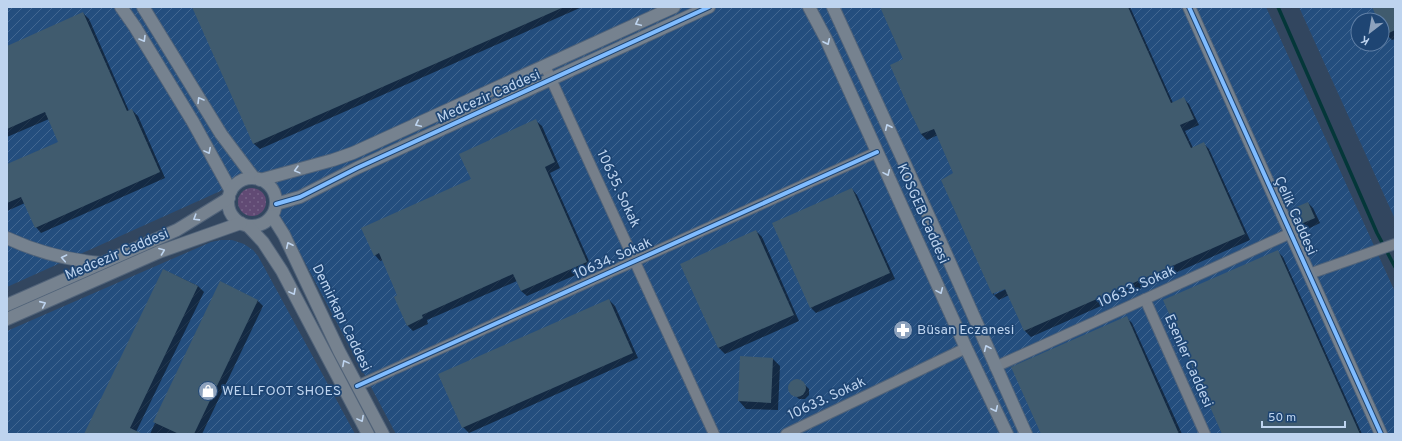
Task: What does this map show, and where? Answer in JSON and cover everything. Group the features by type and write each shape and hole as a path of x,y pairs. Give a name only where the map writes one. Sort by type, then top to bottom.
{"street":[{"path":"121,7 193,122 230,194 229,205 235,218 244,224 254,226 261,225 272,216 276,204 274,193 271,187 266,183 257,179 247,179 240,182 230,194"},
{"path":"143,7 221,134 257,179"},
{"name":"Medcezir Caddesi","path":"257,179 333,160 353,153 674,7"},
{"name":"Medcezir Caddesi","path":"276,204 300,197 358,168 710,7"},
{"name":"KOSGEB Caddesi","path":"809,7 826,39 966,348 1007,434"},
{"name":"KOSGEB Caddesi","path":"833,7 942,245 1026,434"},
{"name":"Çelik Caddesi","path":"1189,7 1381,434"},
{"name":"10635. Sokak","path":"545,66 714,434"},
{"name":"10634. Sokak","path":"357,386 877,152"},
{"name":"Medcezir Caddesi","path":"8,312 103,263 177,230 230,194"},
{"name":"Demirkapı Caddesi","path":"272,216 284,235 339,351 383,434"},
{"name":"Medcezir Caddesi","path":"8,312 159,252 244,224"},
{"name":"Demirkapı Caddesi","path":"244,224 263,242 282,271 368,434"},
{"name":"10633. Sokak","path":"996,367 1291,233"},
{"path":"7,238 24,246 62,258 103,263"},
{"path":"1309,274 1395,244"},
{"name":"Esenler Caddesi","path":"1145,299 1205,434"},
{"name":"10633. Sokak","path":"786,434 966,348"}],"shaded area":[{"path":"7,7 1266,7 1395,292 1395,434 396,434 258,174 7,287"},
{"path":"1299,7 1395,7 1395,219"},
{"path":"252,188 262,192 266,202 262,212 252,216 242,212 238,202 242,192"},
{"path":"232,240 244,244 253,250 258,256 355,434 7,434 7,331 211,242"}],"building":[{"path":"192,7 564,7 253,144"},
{"path":"880,7 1128,7 1171,103 1184,97 1194,119 1180,125 1191,148 1204,142 1245,234 1024,331 1005,289 992,294 941,180 953,173 934,129 921,134 910,111 890,65 903,59"},
{"path":"1372,7 1395,7 1395,30 1390,32 1390,12 1374,12"},
{"path":"83,12 127,111 132,109 160,172 35,228 21,197 7,203 7,164 58,142 45,112 7,129 7,46"},
{"path":"536,119 555,162 545,167 587,262 521,291 513,274 422,315 423,318 407,326 394,297 397,295 379,253 374,256 361,228 471,179 459,154"},
{"path":"852,188 890,273 810,308 772,223"},
{"path":"1308,202 1315,218 1301,224 1294,208"},
{"path":"756,230 794,315 718,348 680,264"},
{"path":"1278,250 1360,434 1222,434 1163,300"},
{"path":"163,269 198,286 130,428 143,434 84,434"},
{"path":"220,281 258,300 194,434 179,434 153,422"},
{"path":"609,299 633,353 462,428 438,374"},
{"path":"1127,316 1179,434 1041,434 1011,367"},
{"path":"740,356 773,358 771,403 738,401"},
{"path":"793,379 801,379 806,384 804,395 801,397 793,397 788,392 788,384"}],"waterway":[{"path":"1278,7 1377,233 1395,267"}],"cycle path":[{"path":"276,204 300,197 357,168 709,7"},
{"path":"1189,7 1381,434"},
{"path":"357,386 877,152"}],"place":[{"name":"Büsan Eczanesi","path":"903,330"},
{"name":"WELLFOOT SHOES","path":"208,391"}]}
